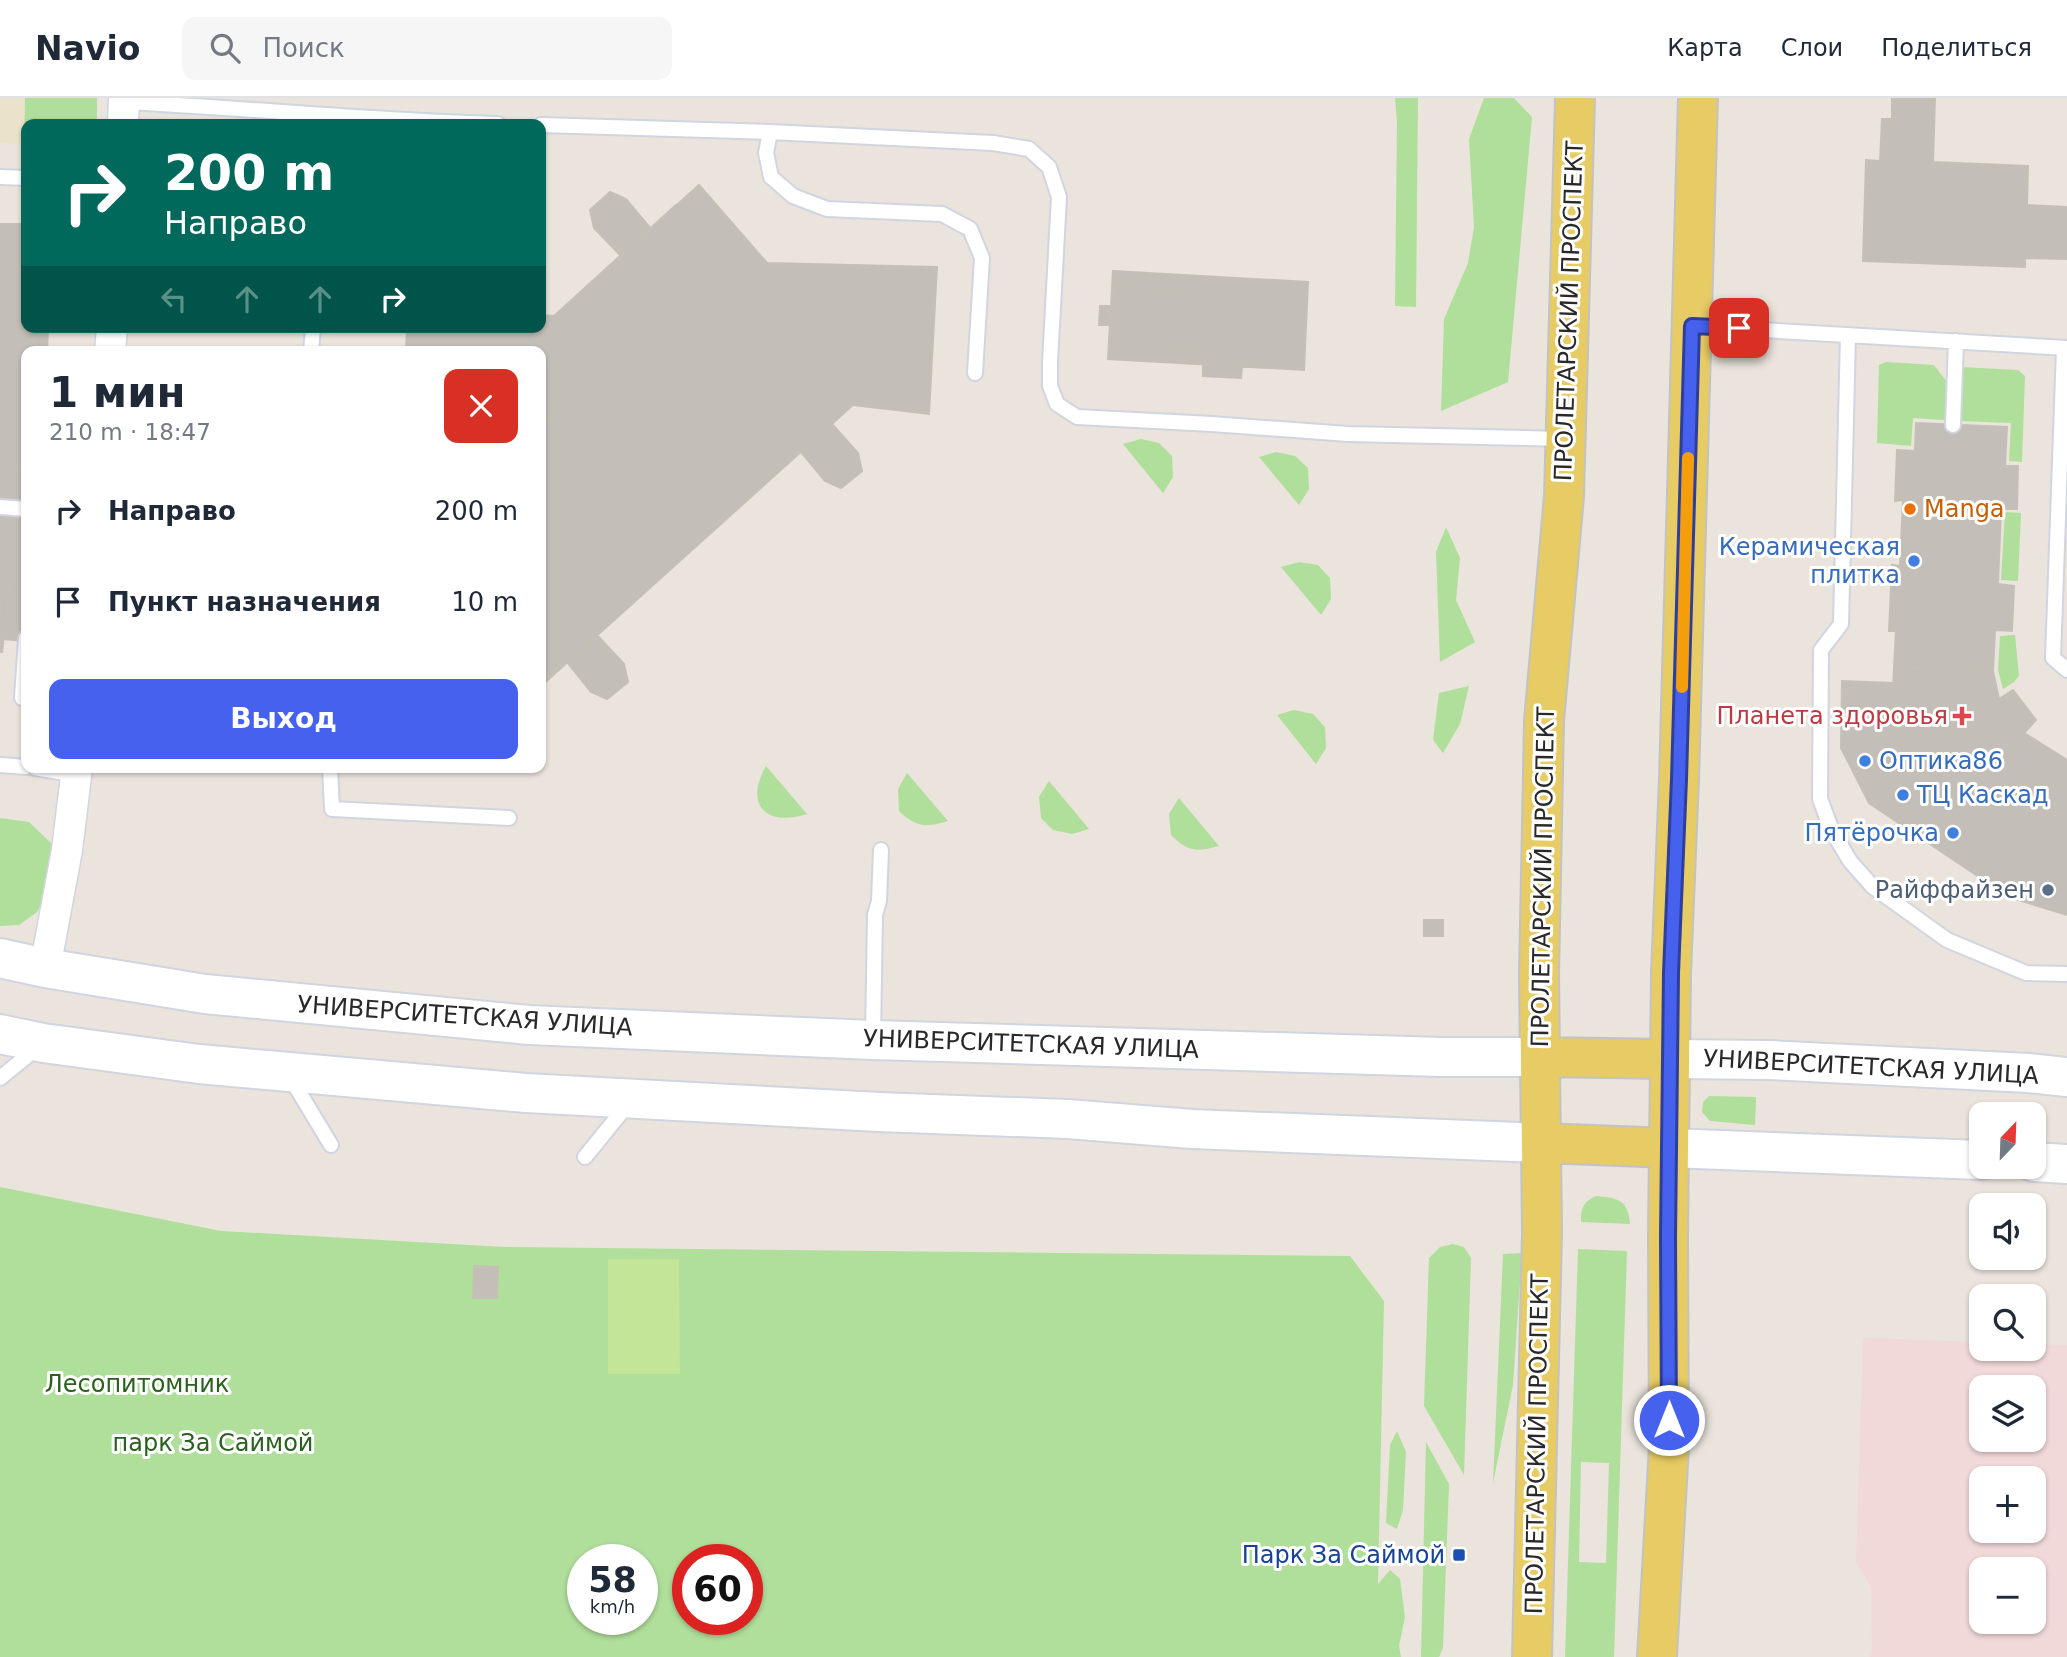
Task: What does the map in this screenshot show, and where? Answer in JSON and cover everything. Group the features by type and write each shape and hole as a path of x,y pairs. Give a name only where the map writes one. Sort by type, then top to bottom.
{"main road":[{"name":"ПРОЛЕТАРСКИЙ ПРОСПЕКТ","path":"1532,1657 1542,1233 1539,975 1544,721 1564,496 1575,98"},
{"path":"1657,1657 1669,1446 1670,1059 1699,98"},
{"name":"УНИВЕРСИТЕТСКАЯ УЛИЦА","path":"0,958 205,994 529,1025 873,1040 1441,1057 1769,1060 2067,1077"},
{"path":"0,1034 43,1043 287,1073 526,1093 1068,1119 1192,1129 1969,1160"},
{"path":"2046,1163 2067,1164"}],"street":[{"path":"45,968 77,773"}],"lane":[{"path":"123,108 225,107 354,119"},
{"path":"546,125 771,132 993,143 1029,149 1049,167 1059,197 1051,386 1057,404 1077,417 1349,434 1565,439"},
{"path":"771,132 766,153 771,177 793,196 827,209 942,214 970,229 982,258 975,373"},
{"path":"0,177 21,178"},
{"path":"1692,326 2065,348 2053,659 2067,670"},
{"path":"1848,335 1841,624 1821,650 1820,799 1832,831 1850,861 1871,886 1947,940 2026,973 2067,974"},
{"path":"1953,425 1956,341"},
{"path":"0,507 21,509"},
{"path":"0,765 21,767"},
{"path":"330,773 332,809 509,818"},
{"path":"873,1040 876,915 881,850"},
{"path":"0,1078 43,1043"},
{"path":"287,1073 331,1145"},
{"path":"585,1157 633,1098"}],"shaded area":[{"path":"0,98 25,98 25,119 21,119 21,144 0,143"},
{"path":"1863,1338 1969,1342 1969,1361 2046,1361 2046,1344 2067,1345 2067,1657 1869,1657 1872,1653 1871,1587 1856,1562"}],"green space":[{"path":"25,98 97,98 97,119 25,119"},
{"path":"1395,98 1418,98 1416,307 1395,306"},
{"path":"1484,98 1514,98 1532,117 1508,382 1441,411 1444,319 1468,263 1474,227 1469,139"},
{"path":"1886,362 1934,365 1946,381 1945,420 1913,418 1911,446 1877,443 1879,365"},
{"path":"1961,367 2018,370 2025,376 2022,462 2009,461 2011,423 1959,421"},
{"path":"1141,439 1159,443 1172,456 1173,477 1163,493 1123,444"},
{"path":"1276,452 1295,456 1308,468 1309,489 1299,505 1259,457"},
{"path":"2005,512 2021,513 2018,581 2001,580"},
{"path":"1446,527 1460,558 1456,600 1475,642 1440,662 1436,552"},
{"path":"1299,562 1318,565 1330,578 1331,599 1321,615 1281,567"},
{"path":"2015,635 2019,676 2003,689 1998,670 2000,636"},
{"path":"1469,686 1460,724 1443,753 1433,740 1439,693"},
{"path":"1294,710 1313,714 1325,727 1326,748 1316,764 1277,715"},
{"path":"766,766 807,814 780,817 763,810 758,802 757,792"},
{"path":"907,773 948,821 921,825 899,811 898,789"},
{"path":"1049,781 1089,829 1072,834 1053,830 1041,818 1039,797"},
{"path":"1179,798 1219,846 1188,848 1171,835 1169,814"},
{"path":"0,818 29,822 52,844 54,857 50,888 37,912 19,925 0,926"},
{"path":"1709,1096 1756,1097 1755,1125 1710,1121 1702,1112 1703,1102"},
{"name":"парк За Саймой","path":"0,1187 221,1231 504,1247 1350,1256 1384,1301 1378,1584 1390,1570 1400,1579 1405,1617 1399,1646 1401,1657 0,1657"},
{"path":"1596,1196 1621,1202 1627,1210 1630,1224 1581,1222 1584,1206"},
{"path":"1453,1244 1464,1247 1471,1258 1464,1475 1424,1406 1429,1258 1440,1247"},
{"path":"1578,1249 1627,1251 1614,1657 1565,1657","holes":["1581,1462 1609,1463 1606,1563 1579,1562"]},
{"path":"1522,1253 1513,1385 1493,1483 1503,1254"},
{"path":"608,1259 679,1259 680,1374 608,1374"},
{"path":"1397,1431 1406,1452 1403,1510 1397,1529 1386,1523 1390,1445"},
{"path":"1426,1442 1449,1484 1443,1648 1439,1657 1421,1657"}],"building":[{"path":"1892,98 1935,98 1933,162 2028,166 2027,205 2067,207 2067,259 2025,258 2025,267 1863,261 1866,160 1880,161 1882,119 1892,119"},
{"path":"699,185 767,263 937,267 929,414 853,405 724,261 546,421 546,346 406,346 407,333 546,333 546,315 554,316"},
{"path":"610,192 626,199 651,229 621,256 594,228 590,210"},
{"path":"676,205 724,261 546,421 546,346 406,346 407,333 546,333 546,315 554,316"},
{"path":"0,224 21,224 21,333 48,333 47,346 21,346 21,471 0,470"},
{"path":"724,261 853,405 546,681 546,421"},
{"path":"1113,271 1308,282 1304,370 1108,359"},
{"path":"1113,286 1307,297 1304,357 1243,354 1242,367 1203,364 1204,352 1110,347"},
{"path":"1100,306 1111,306 1110,325 1099,325"},
{"path":"1203,364 1242,367 1241,378 1203,376"},
{"path":"1916,423 2007,427 2005,466 2018,466 2017,509 2001,509 1998,584 2014,586 2012,631 1995,630 1993,671 1894,667 1896,631 1889,631 1892,565 1900,566 1903,500 1895,501 1897,450 1915,451"},
{"path":"832,424 858,453 862,471 841,488 825,481 801,452"},
{"path":"0,470 21,471 21,641 3,639 11,574 0,573"},
{"path":"0,573 11,574 2,652 0,652"},
{"path":"597,635 624,664 628,682 607,699 591,692 567,662"},
{"path":"1894,667 1993,671 1999,699 2013,690 2036,720 2024,733 2067,760 2067,869 2045,864 2018,851 2024,840 1972,808 1966,815 1930,788 1909,752 1898,752 1884,742 1880,729 1892,710"},
{"name":"ТЦ Каскад","path":"1842,681 1893,683 1892,710 1880,729 1884,742 1898,752 1909,752 1930,788 1966,815 1972,808 2024,840 2018,851 2045,864 2067,869 2067,915 2009,897 1869,803 1841,748"},
{"path":"1424,920 1443,920 1443,936 1424,936"},
{"path":"474,1266 498,1267 497,1298 473,1298"}],"slow traffic":[{"path":"1682,687 1688,458"}],"place":[{"name":"Manga","path":"1910,509"},
{"name":"Керамическая плитка","path":"1914,561"},
{"name":"Планета здоровья","path":"1962,716"},
{"name":"Оптика86","path":"1865,761"},
{"name":"ТЦ Каскад","path":"1903,795"},
{"name":"Пятёрочка","path":"1953,833"},
{"name":"Райффайзен","path":"2048,890"},
{"name":"Парк За Саймой","path":"1459,1555"}],"route":[{"path":"1669,1420 1671,973 1692,326 1739,328"}],"park label":[{"name":"Лесопитомник","path":"137,1384"}]}
